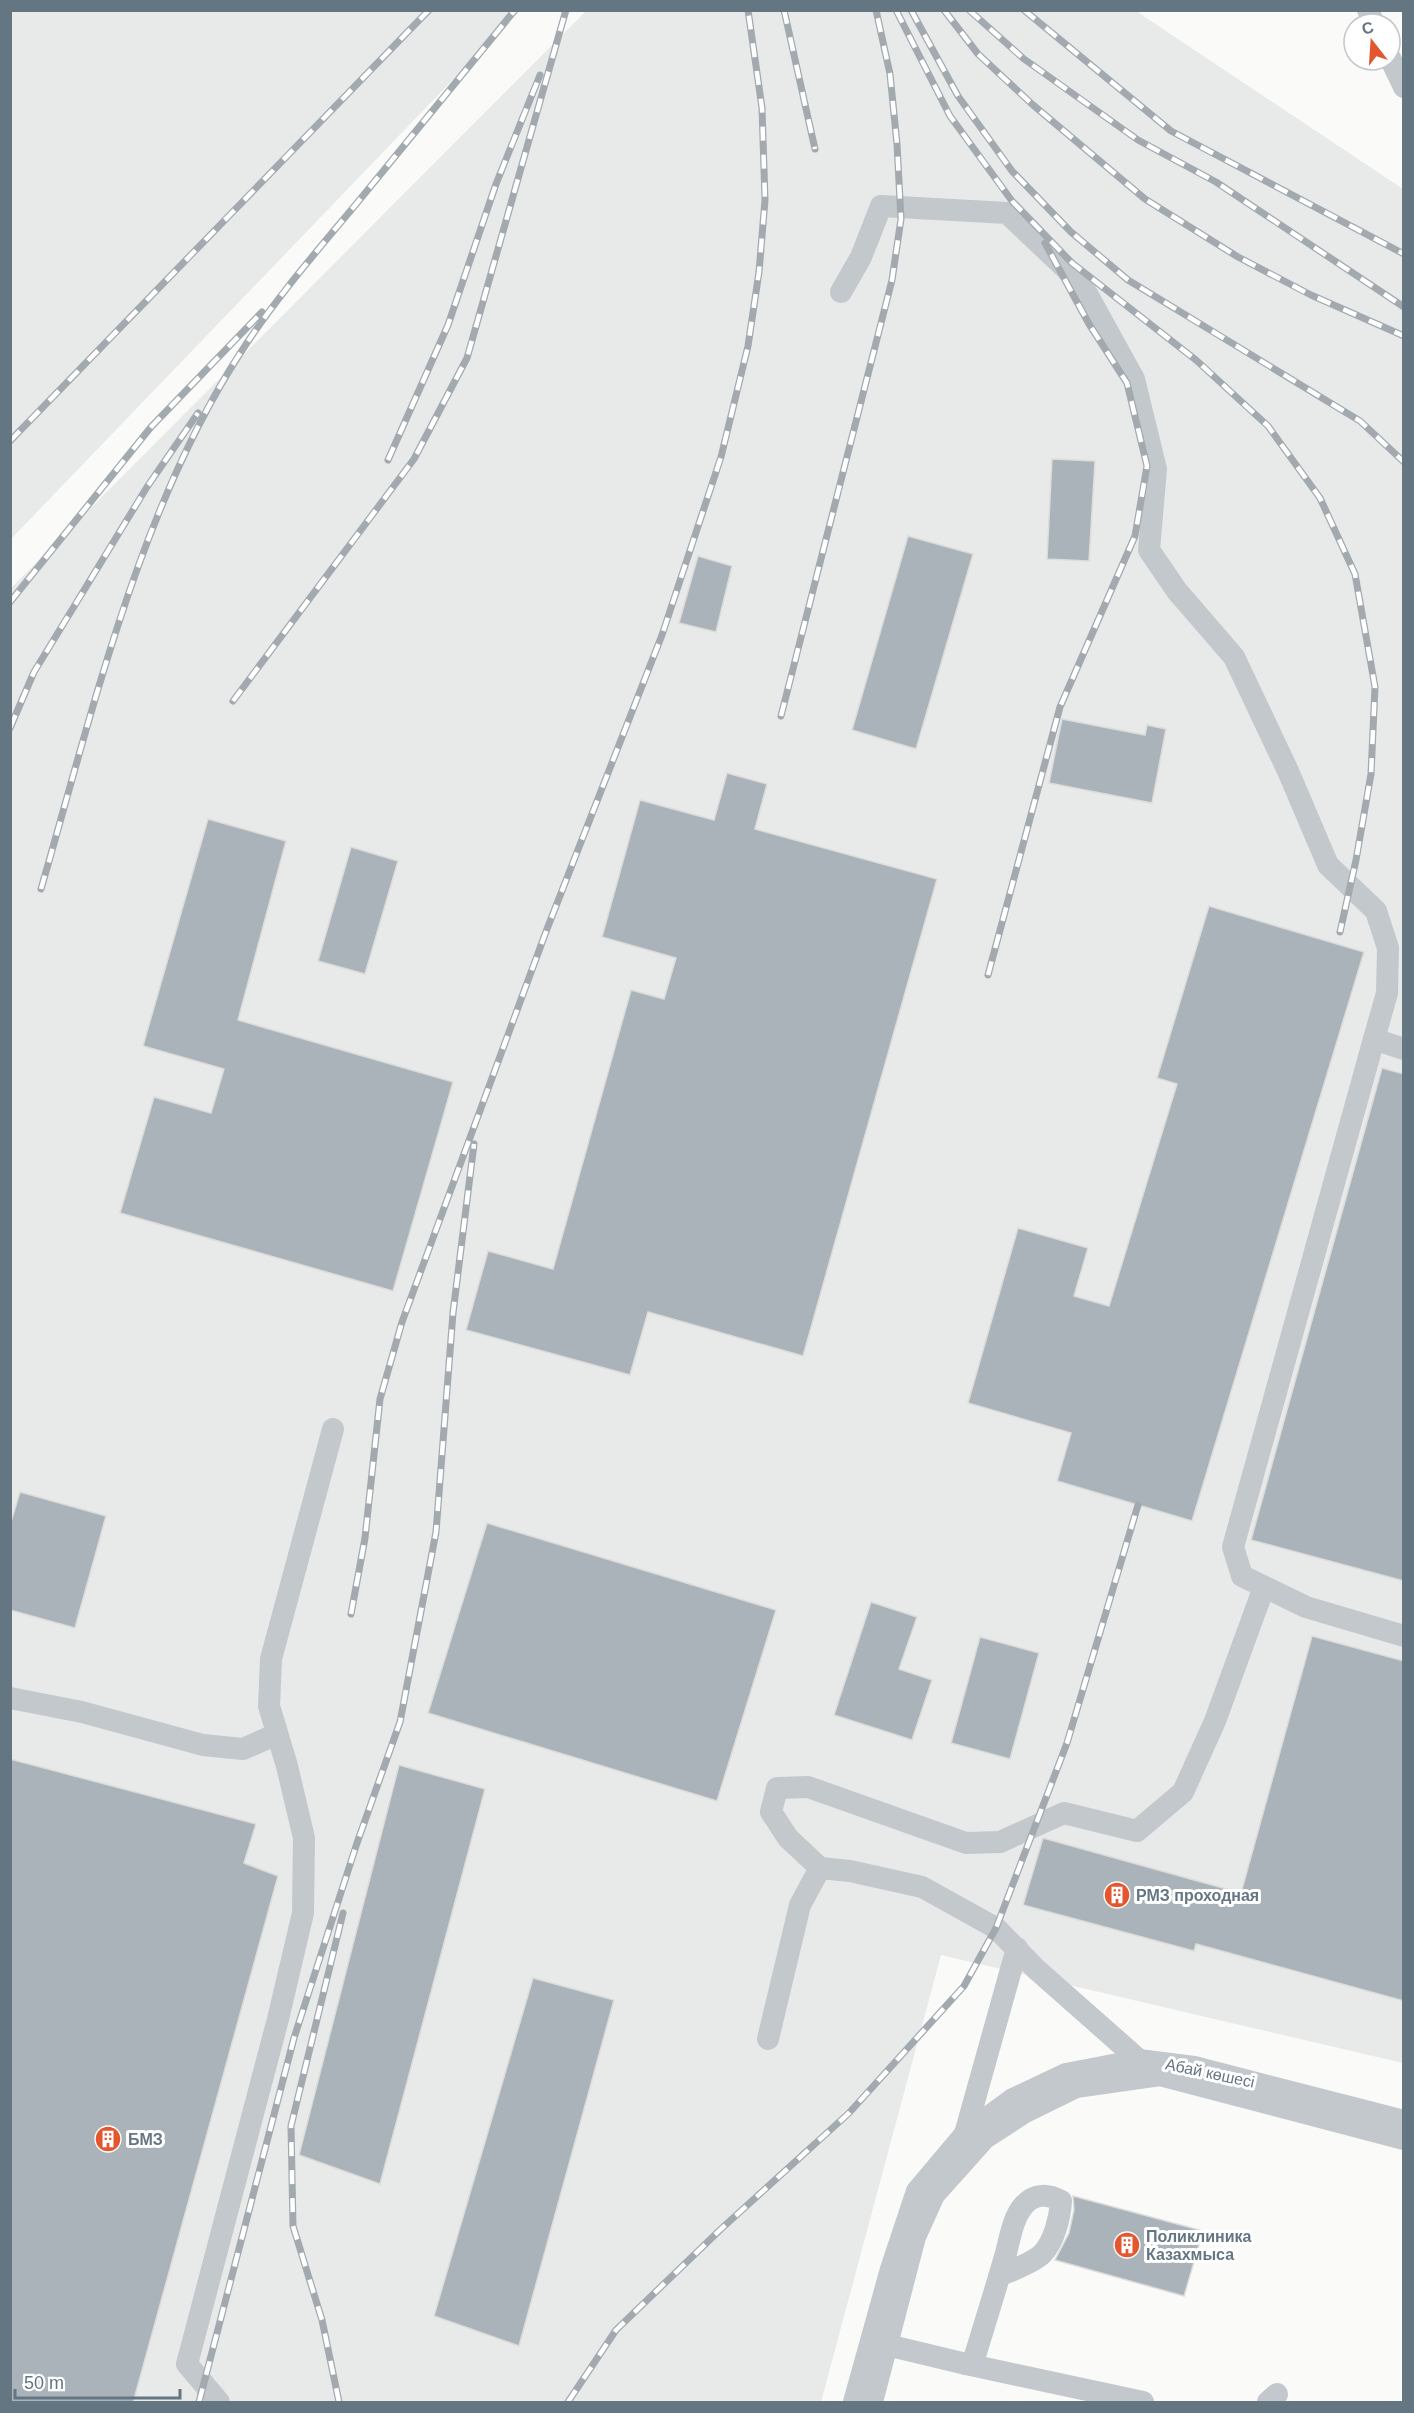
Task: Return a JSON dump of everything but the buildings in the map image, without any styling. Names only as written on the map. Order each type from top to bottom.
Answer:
[{"type":"street","points":[[1397,72],[1404,87]]},
{"type":"street","points":[[841,292],[861,257],[881,206],[1007,213],[1081,283],[1134,379],[1156,469],[1149,550],[1177,591],[1234,657],[1288,771],[1328,865],[1376,912],[1388,948],[1387,993],[1233,1547],[1242,1576],[1263,1587],[1306,1607],[1404,1635]]},
{"type":"street","points":[[1374,1039],[1404,1050]]},
{"type":"street","points":[[219,2403],[187,2364],[278,2019],[303,1913],[304,1838],[269,1706],[271,1659],[333,1429]]},
{"type":"street","points":[[1139,2060],[1036,1969],[996,1928],[922,1887],[850,1871],[820,1868],[788,1838],[771,1812],[777,1788],[808,1787],[966,1843],[1000,1842],[1064,1813],[1137,1831],[1183,1792],[1215,1721],[1263,1587]]},
{"type":"street","points":[[10,1698],[82,1712],[203,1745],[243,1749],[278,1734]]},
{"type":"street","points":[[768,2039],[800,1905],[820,1868]]},
{"type":"street","points":[[965,2134],[1017,1948]]},
{"type":"street","name":"Абай көшесі","points":[[854,2403],[891,2268],[917,2191],[965,2134],[1012,2099],[1066,2074],[1139,2060],[1194,2067],[1404,2121]]},
{"type":"street","name":"Абай көшесі","points":[[872,2403],[915,2237],[934,2195],[985,2138],[1025,2112],[1076,2086],[1160,2075],[1404,2139]]},
{"type":"street","points":[[966,2364],[974,2359],[999,2276]]},
{"type":"street","points":[[887,2345],[1143,2403]]},
{"type":"shaded area","points":[[10,11],[519,11],[11,539]]},
{"type":"shaded area","points":[[586,11],[1136,11],[1403,189],[1403,2063],[941,1955],[821,2402],[11,2402],[10,589]]},
{"type":"railway","points":[[10,441],[429,10]]},
{"type":"railway","points":[[41,889],[122,612],[174,477],[205,413],[241,352],[282,294],[515,10]]},
{"type":"railway","points":[[233,701],[414,459],[467,358],[566,10]]},
{"type":"railway","points":[[351,1614],[365,1538],[380,1399],[402,1322],[547,929],[662,635],[721,457],[748,346],[759,272],[765,200],[762,108],[748,10]]},
{"type":"railway","points":[[784,10],[815,149]]},
{"type":"railway","points":[[781,716],[892,280],[901,219],[890,74],[876,10]]},
{"type":"railway","points":[[896,10],[950,116],[1012,201],[1072,263],[1196,360],[1268,426],[1320,498],[1355,574],[1375,687],[1371,774],[1356,860],[1340,932]]},
{"type":"railway","points":[[911,10],[958,96],[1012,171],[1071,232],[1128,280],[1360,421],[1404,462]]},
{"type":"railway","points":[[944,10],[978,54],[1033,105],[1145,199],[1238,257],[1311,295],[1404,336]]},
{"type":"railway","points":[[969,10],[1024,59],[1138,140],[1216,182],[1404,307]]},
{"type":"railway","points":[[1024,10],[1171,131],[1404,254]]},
{"type":"railway","points":[[388,460],[448,325],[496,184],[540,75]]},
{"type":"railway","points":[[988,975],[1060,707],[1135,536],[1147,466],[1127,383],[1089,324],[1045,243]]},
{"type":"railway","points":[[10,602],[151,427],[262,312]]},
{"type":"railway","points":[[10,728],[34,672],[147,487],[198,413]]},
{"type":"railway","points":[[199,2402],[294,2038],[357,1843],[400,1722],[436,1532],[453,1313],[474,1144]]},
{"type":"railway","points":[[568,2402],[616,2330],[721,2229],[849,2113],[964,1986],[996,1928],[1067,1743],[1138,1505]]},
{"type":"railway","points":[[339,2402],[322,2320],[293,2226],[291,2126],[343,1913]]},
{"type":"place","name":"РМЗ проходная","points":[[1117,1895]]},
{"type":"place","name":"БМЗ","points":[[108,2139]]},
{"type":"place","name":"Поликлиника Казахмыса","points":[[1127,2245]]}]
